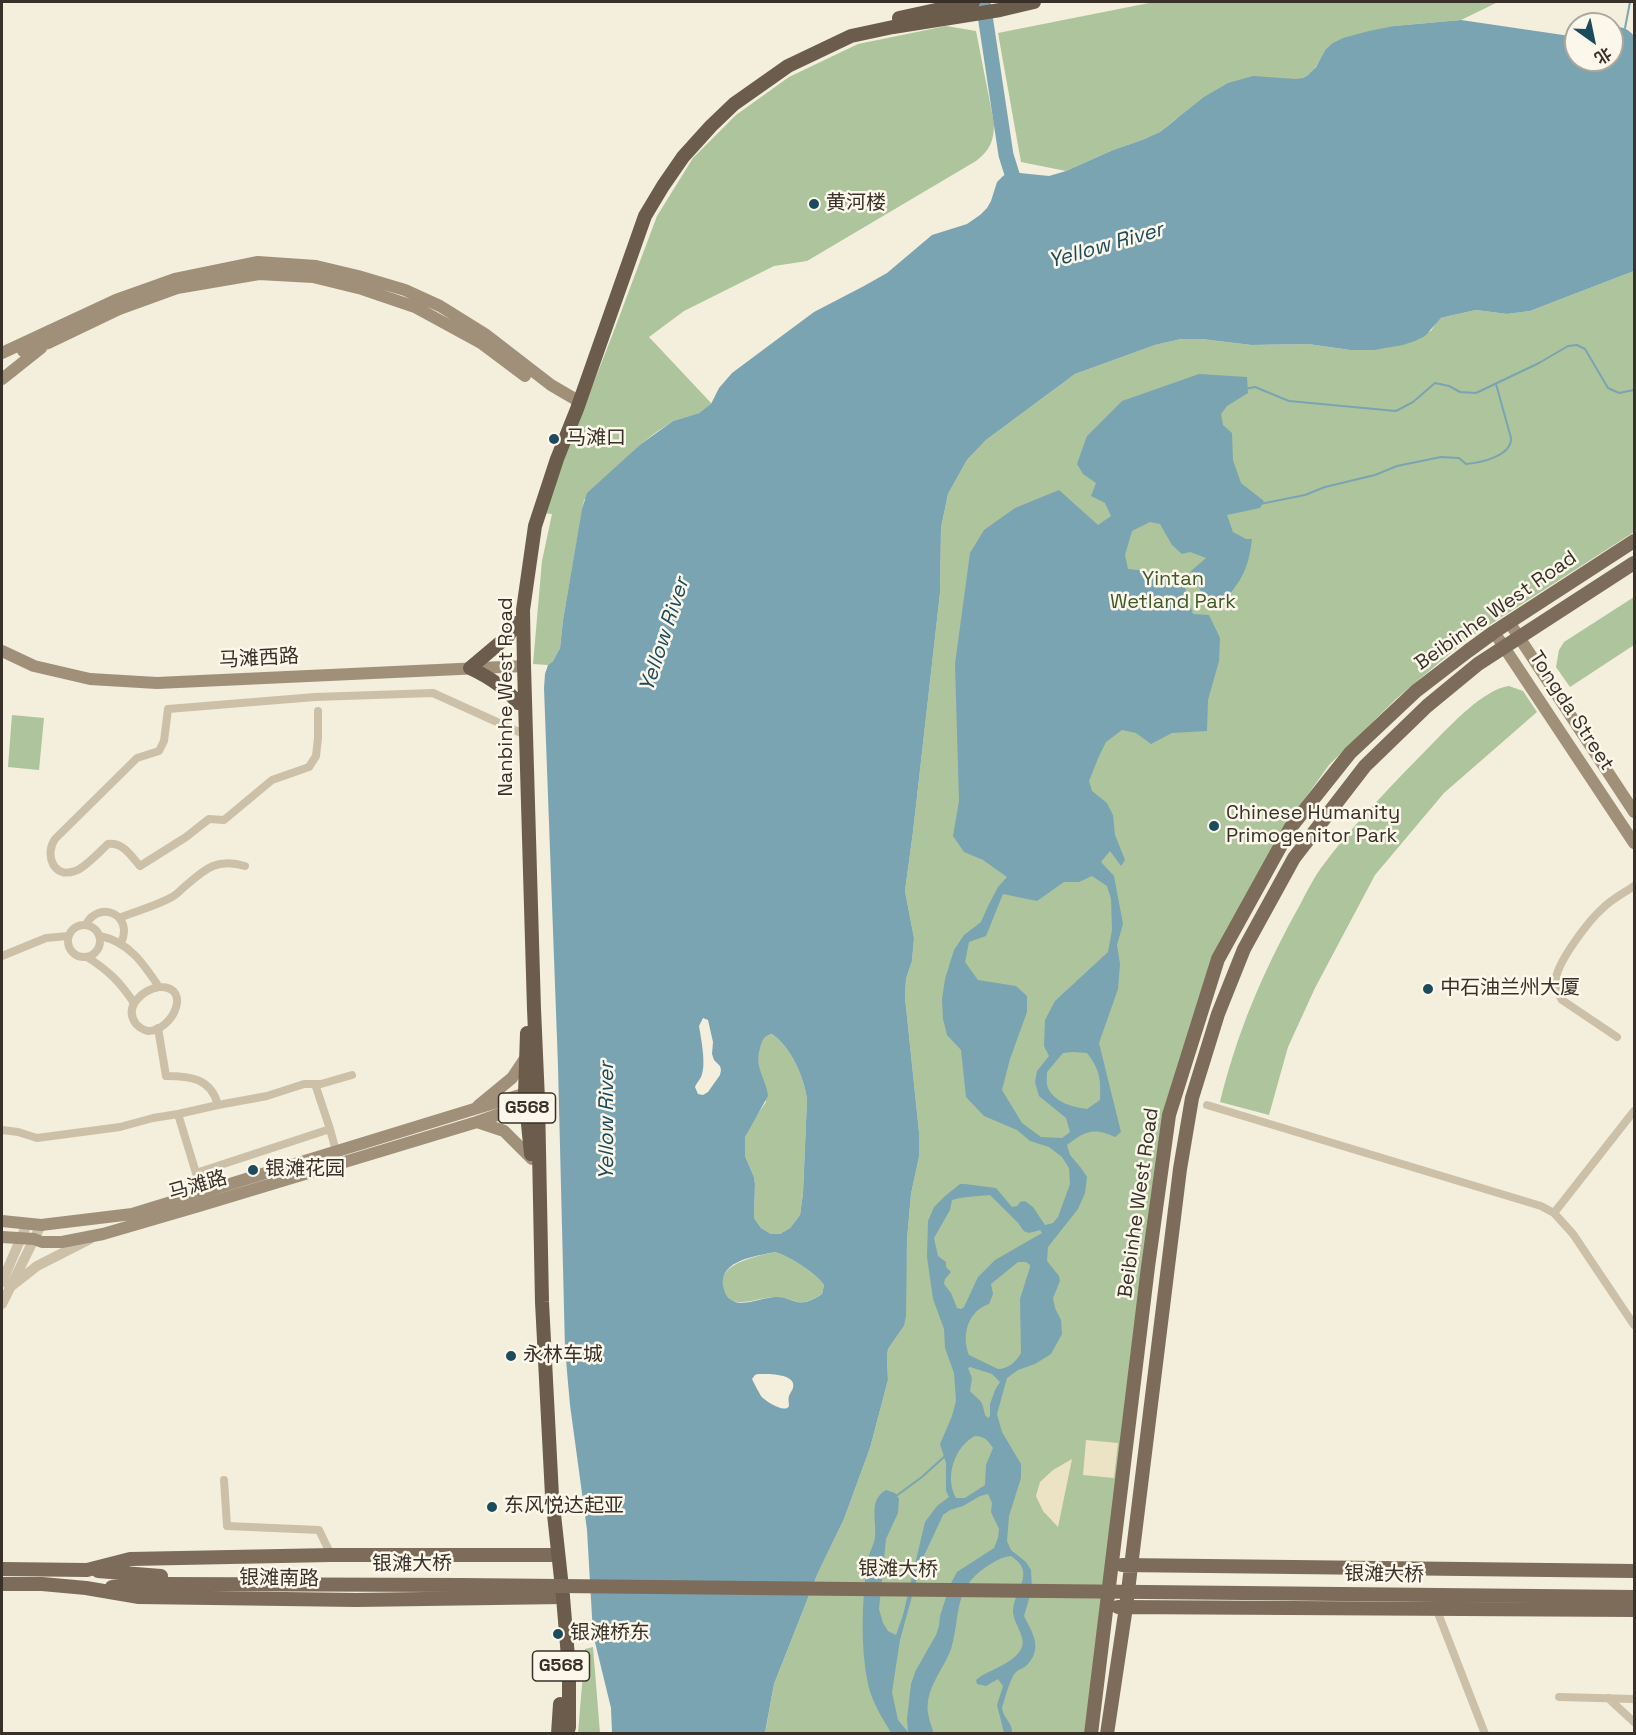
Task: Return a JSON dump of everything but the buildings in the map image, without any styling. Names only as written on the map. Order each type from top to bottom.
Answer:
[{"type":"highway","name":"Nanbinhe West Road","points":[[555,1555],[532,1097],[526,1056],[528,1009],[518,703],[523,609],[535,526],[576,404],[645,216],[683,157],[711,126],[735,104],[788,66],[851,36],[973,6],[1000,10],[1034,2]]},
{"type":"highway","name":"Nanbinhe West Road","points":[[555,1555],[545,1496],[536,1304],[532,1159],[534,1009],[516,609],[528,524],[550,456],[576,404]]},
{"type":"highway","points":[[516,623],[508,636],[470,669],[500,685],[518,703]]},
{"type":"highway","name":"G568","points":[[555,1555],[569,1669],[567,1734]]},
{"type":"highway","name":"G568","points":[[558,1734],[561,1669],[560,1597]]},
{"type":"main road","points":[[4,351],[116,300],[174,279],[258,262],[316,266],[405,290],[440,306],[485,334],[576,404]]},
{"type":"main road","points":[[2,379],[48,343],[119,309],[177,288],[259,274],[313,277],[362,289],[416,307],[481,343],[548,393],[576,404]]},
{"type":"main road","points":[[4,351],[48,343]]},
{"type":"main road","name":"Beibinhe West Road","points":[[1091,1734],[1169,1115],[1218,959],[1291,827],[1350,753],[1416,691],[1494,632],[1635,541]]},
{"type":"main road","name":"Beibinhe West Road","points":[[1107,1734],[1126,1607],[1180,1169],[1192,1098],[1218,1014],[1244,949],[1294,858],[1365,766],[1426,706],[1478,664],[1635,563]]},
{"type":"main road","name":"Tongda Street","points":[[1509,622],[1635,813]]},
{"type":"main road","name":"Tongda Street","points":[[1494,632],[1506,646],[1635,843]]},
{"type":"main road","name":"马滩西路","points":[[2,651],[34,666],[90,679],[157,683],[520,666]]},
{"type":"main road","points":[[526,1056],[512,1078],[475,1116],[504,1131],[532,1159]]},
{"type":"main road","name":"马滩路","points":[[2,1237],[62,1242],[103,1234],[210,1203],[532,1097]]},
{"type":"main road","name":"马滩路","points":[[2,1221],[41,1225],[132,1214],[336,1151],[475,1116]]},
{"type":"main road","name":"银滩南路","points":[[2,1569],[87,1570],[130,1559],[331,1555],[555,1555]]},
{"type":"main road","points":[[1111,1564],[1635,1571]]},
{"type":"main road","points":[[87,1570],[161,1580]]},
{"type":"main road","name":"银滩大桥","points":[[161,1580],[483,1577],[1635,1589]]},
{"type":"main road","points":[[86,1588],[161,1580]]},
{"type":"main road","name":"银滩大桥","points":[[161,1580],[1635,1597]]},
{"type":"main road","name":"银滩南路","points":[[2,1584],[42,1584],[86,1588],[139,1597],[356,1600],[560,1597]]},
{"type":"main road","points":[[1107,1607],[1635,1610]]},
{"type":"street","points":[[318,711],[316,756],[309,767],[272,780],[224,820],[209,819],[186,837],[140,866],[122,847],[113,844],[108,844],[77,871],[65,872],[51,862],[50,850],[55,839],[137,758],[159,751],[164,741],[168,709],[315,697],[433,693],[519,732]]},
{"type":"street","points":[[119,918],[173,897],[213,865],[224,862],[245,866]]},
{"type":"street","points":[[1617,1037],[1562,1000],[1557,991],[1555,979],[1559,968],[1585,927],[1605,906],[1635,886]]},
{"type":"street","points":[[86,924],[90,918],[101,912],[114,914],[119,918],[124,930],[121,943]]},
{"type":"street","points":[[87,957],[98,949],[101,940],[95,928],[86,924],[73,928],[68,936],[69,946],[78,956],[87,957],[108,970],[134,1003]]},
{"type":"street","points":[[2,956],[46,938],[68,936]]},
{"type":"street","points":[[100,936],[113,938],[134,954],[150,972],[159,987]]},
{"type":"street","points":[[159,987],[172,991],[177,1004],[173,1016],[163,1026],[150,1031],[138,1026],[132,1016],[134,1003],[144,992],[159,987]]},
{"type":"street","points":[[158,1028],[166,1076],[187,1076],[198,1080],[213,1092],[218,1105]]},
{"type":"street","points":[[2,1130],[37,1138],[120,1127],[153,1118],[267,1096],[304,1084],[321,1084],[352,1075]]},
{"type":"street","points":[[315,1084],[336,1151]]},
{"type":"street","points":[[1207,1105],[1541,1206],[1554,1213],[1573,1234],[1635,1325]]},
{"type":"street","points":[[1554,1213],[1635,1111]]},
{"type":"street","points":[[178,1114],[196,1173],[330,1129]]},
{"type":"street","points":[[2,1304],[5,1285],[20,1238],[27,1224]]},
{"type":"street","points":[[5,1285],[41,1225]]},
{"type":"street","points":[[5,1285],[68,1249],[103,1234]]},
{"type":"street","points":[[224,1480],[227,1526],[320,1530],[331,1555]]},
{"type":"street","points":[[1436,1608],[1485,1734]]},
{"type":"street","points":[[1559,1697],[1635,1699]]},
{"type":"street","points":[[1608,1698],[1635,1722]]},
{"type":"green space","points":[[1154,2],[1498,2],[1461,20],[1394,26],[1325,50],[1314,69],[1303,78],[1176,119],[1160,132],[1066,171],[1021,162],[998,33]]},
{"type":"green space","points":[[946,26],[976,31],[994,123],[992,140],[988,149],[976,161],[807,261],[774,266],[684,311],[649,337],[712,404],[699,413],[673,421],[655,433],[584,500],[560,648],[548,665],[533,664],[542,561],[552,514],[543,513],[657,216],[693,158],[736,115],[789,77],[858,44]]},
{"type":"green space","name":"Yintan Wetland Park","points":[[1634,271],[1634,532],[1466,640],[1396,699],[1329,765],[1278,836],[1218,959],[1169,1115],[1091,1733],[765,1734],[774,1684],[817,1575],[844,1519],[870,1448],[888,1380],[888,1349],[904,1326],[911,1194],[919,1157],[919,1132],[905,997],[914,938],[905,891],[940,593],[941,528],[948,494],[967,460],[986,440],[1075,374],[1155,345],[1181,339],[1202,339],[1251,345],[1308,344],[1350,350],[1431,331],[1441,318],[1476,310],[1507,314],[1530,311]]},
{"type":"green space","points":[[1634,597],[1634,645],[1570,687],[1556,667],[1559,650],[1564,642]]},
{"type":"green space","points":[[1509,686],[1523,691],[1537,712],[1444,793],[1375,875],[1315,988],[1288,1047],[1269,1115],[1220,1102],[1234,1052],[1261,981],[1321,868],[1375,804],[1449,727],[1489,694]]},
{"type":"green space","points":[[12,715],[44,718],[39,770],[8,767]]},
{"type":"green space","points":[[772,1034],[791,1054],[803,1081],[807,1099],[800,1215],[790,1228],[780,1234],[771,1234],[761,1228],[754,1218],[754,1177],[745,1156],[745,1137],[750,1125],[766,1102],[758,1054],[764,1038]]},
{"type":"green space","points":[[775,1252],[795,1261],[815,1275],[824,1285],[822,1294],[804,1302],[776,1297],[747,1302],[729,1300],[723,1288],[723,1279],[727,1271],[744,1260]]},
{"type":"green space","points":[[593,1647],[600,1733],[578,1733],[585,1649]]},
{"type":"shaded area","points":[[1086,1440],[1118,1443],[1114,1478],[1083,1475]]},
{"type":"shaded area","points":[[1072,1459],[1058,1527],[1043,1511],[1036,1496],[1040,1482],[1053,1470]]},
{"type":"water","name":"Yellow River","points":[[1461,20],[1564,35],[1564,72],[1624,72],[1624,28],[1631,33],[1634,36],[1634,271],[1530,311],[1507,314],[1476,310],[1441,318],[1425,336],[1415,341],[1374,350],[1350,350],[1308,344],[1251,345],[1202,339],[1181,339],[1155,345],[1075,374],[986,440],[967,460],[948,494],[941,528],[940,593],[905,891],[914,938],[905,997],[919,1132],[919,1157],[911,1194],[907,1240],[906,1316],[904,1326],[888,1349],[888,1380],[870,1448],[844,1519],[817,1575],[774,1684],[765,1733],[612,1733],[611,1708],[593,1634],[587,1530],[565,1349],[558,1066],[544,688],[548,665],[560,648],[582,509],[587,493],[641,444],[673,421],[699,413],[711,404],[719,388],[732,373],[814,312],[887,273],[932,235],[967,224],[980,215],[987,208],[997,182],[1003,176],[1010,172],[1049,176],[1142,140],[1160,132],[1204,97],[1228,83],[1253,76],[1303,78],[1316,67],[1325,50],[1333,43],[1369,31],[1394,26]],"holes":[[[703,1018],[708,1020],[713,1042],[712,1054],[721,1070],[708,1092],[703,1095],[698,1094],[695,1087],[704,1064],[699,1026]],[[772,1034],[791,1054],[800,1072],[807,1099],[800,1215],[790,1228],[780,1234],[771,1234],[761,1228],[754,1218],[754,1177],[745,1156],[745,1137],[768,1096],[758,1062],[761,1045],[765,1037]],[[775,1252],[809,1270],[824,1285],[822,1294],[802,1302],[778,1297],[738,1303],[729,1298],[723,1286],[723,1277],[727,1270],[741,1261]],[[758,1374],[774,1374],[790,1379],[793,1388],[787,1408],[779,1408],[763,1398],[752,1379]]]},
{"type":"water","points":[[1199,374],[1247,377],[1248,393],[1227,406],[1221,414],[1223,425],[1232,433],[1233,460],[1241,483],[1264,501],[1260,508],[1227,515],[1233,532],[1246,539],[1252,539],[1243,574],[1222,604],[1208,606],[1191,571],[1206,558],[1190,552],[1182,554],[1172,545],[1160,524],[1150,522],[1132,531],[1125,555],[1128,569],[1147,571],[1185,587],[1193,614],[1209,615],[1220,638],[1219,661],[1208,700],[1207,731],[1172,733],[1151,744],[1136,733],[1122,730],[1106,742],[1089,781],[1092,791],[1107,803],[1113,815],[1115,835],[1125,860],[1121,866],[1110,851],[1101,862],[1114,876],[1123,924],[1117,945],[1120,964],[1118,989],[1099,1043],[1121,1132],[1115,1137],[1101,1132],[1090,1132],[1079,1136],[1067,1145],[1070,1155],[1087,1177],[1085,1193],[1078,1209],[1048,1247],[1047,1261],[1059,1276],[1060,1281],[1053,1298],[1061,1320],[1062,1334],[1051,1354],[1007,1378],[997,1414],[1002,1432],[1021,1464],[1021,1478],[1009,1516],[1007,1541],[1011,1550],[1026,1562],[1031,1570],[1032,1589],[1024,1616],[1035,1640],[1035,1652],[1028,1664],[1016,1672],[1010,1684],[1002,1708],[1012,1733],[1004,1733],[997,1705],[1003,1686],[998,1679],[986,1686],[977,1684],[976,1680],[1014,1658],[1023,1643],[1013,1611],[1022,1582],[1022,1569],[1019,1562],[1011,1556],[1004,1557],[975,1576],[963,1595],[951,1649],[929,1696],[928,1713],[932,1733],[892,1734],[872,1697],[865,1669],[864,1593],[868,1560],[875,1537],[875,1505],[880,1494],[886,1490],[895,1493],[899,1499],[898,1513],[886,1539],[879,1609],[888,1631],[896,1635],[903,1615],[925,1522],[937,1506],[949,1497],[946,1491],[946,1463],[940,1444],[956,1401],[954,1373],[945,1348],[944,1329],[933,1299],[927,1257],[928,1221],[934,1207],[945,1196],[960,1184],[965,1184],[996,1188],[1012,1207],[1025,1201],[1033,1207],[1045,1225],[1053,1223],[1058,1217],[1070,1184],[1069,1168],[1062,1157],[1049,1147],[1030,1141],[1017,1130],[984,1116],[966,1097],[961,1050],[947,1035],[943,1019],[942,999],[945,979],[954,950],[964,935],[981,922],[998,887],[1007,877],[983,860],[964,852],[953,836],[959,801],[955,664],[970,553],[984,530],[1015,508],[1059,490],[1098,525],[1111,516],[1105,503],[1091,496],[1096,483],[1083,474],[1077,464],[1087,436],[1122,401]],"holes":[[[1092,876],[1107,886],[1111,899],[1112,930],[1108,952],[1055,1001],[1045,1020],[1044,1046],[1049,1056],[1037,1071],[1035,1082],[1039,1096],[1066,1118],[1070,1132],[1062,1138],[1041,1137],[1022,1123],[1002,1090],[1010,1059],[1027,1012],[1027,996],[1016,986],[978,980],[965,962],[969,942],[986,936],[1003,894],[1037,901],[1064,882],[1079,882]],[[1063,1053],[1087,1053],[1099,1075],[1100,1100],[1087,1109],[1060,1101],[1048,1088],[1047,1072]],[[990,1195],[1025,1231],[1031,1233],[1040,1230],[1042,1233],[995,1260],[978,1277],[961,1309],[957,1308],[951,1293],[944,1284],[951,1272],[946,1267],[946,1262],[938,1256],[934,1238],[950,1210],[952,1200]],[[1018,1262],[1026,1262],[1030,1265],[1020,1299],[1021,1353],[1017,1359],[1002,1369],[969,1355],[966,1340],[971,1318],[982,1307],[989,1304],[993,1294],[991,1284]],[[970,1367],[992,1374],[1000,1382],[990,1404],[988,1418],[982,1403],[970,1391],[972,1378],[968,1368]],[[975,1436],[986,1439],[993,1448],[986,1465],[985,1485],[965,1498],[956,1498],[951,1472],[962,1447]],[[988,1494],[992,1503],[991,1512],[999,1529],[998,1538],[994,1548],[957,1572],[950,1585],[936,1635],[916,1670],[911,1684],[907,1719],[908,1732],[898,1720],[892,1692],[900,1640],[922,1560],[943,1515]]]},
{"type":"waterway","points":[[983,2],[1006,155],[1017,190]]},
{"type":"waterway","points":[[1625,28],[1630,2]]},
{"type":"waterway","points":[[1245,389],[1255,387],[1289,401],[1396,411],[1413,402],[1435,383],[1449,386],[1460,392],[1476,393],[1539,363],[1568,346],[1577,345],[1585,349],[1608,388],[1619,393],[1634,390]]},
{"type":"waterway","points":[[1260,504],[1305,495],[1325,487],[1375,475],[1397,466],[1441,457],[1459,458],[1466,464],[1501,454],[1510,444],[1511,438],[1496,384]]},
{"type":"waterway","points":[[896,1496],[945,1456]]},
{"type":"place","name":"黄河楼","points":[[814,204]]},
{"type":"place","name":"马滩口","points":[[554,439]]},
{"type":"place","name":"Chinese Humanity Primogenitor Park","points":[[1214,826]]},
{"type":"place","name":"中石油兰州大厦","points":[[1428,989]]},
{"type":"place","name":"银滩花园","points":[[253,1170]]},
{"type":"place","name":"永林车城","points":[[511,1356]]},
{"type":"place","name":"东风悦达起亚","points":[[492,1507]]},
{"type":"place","name":"银滩桥东","points":[[558,1634]]}]
